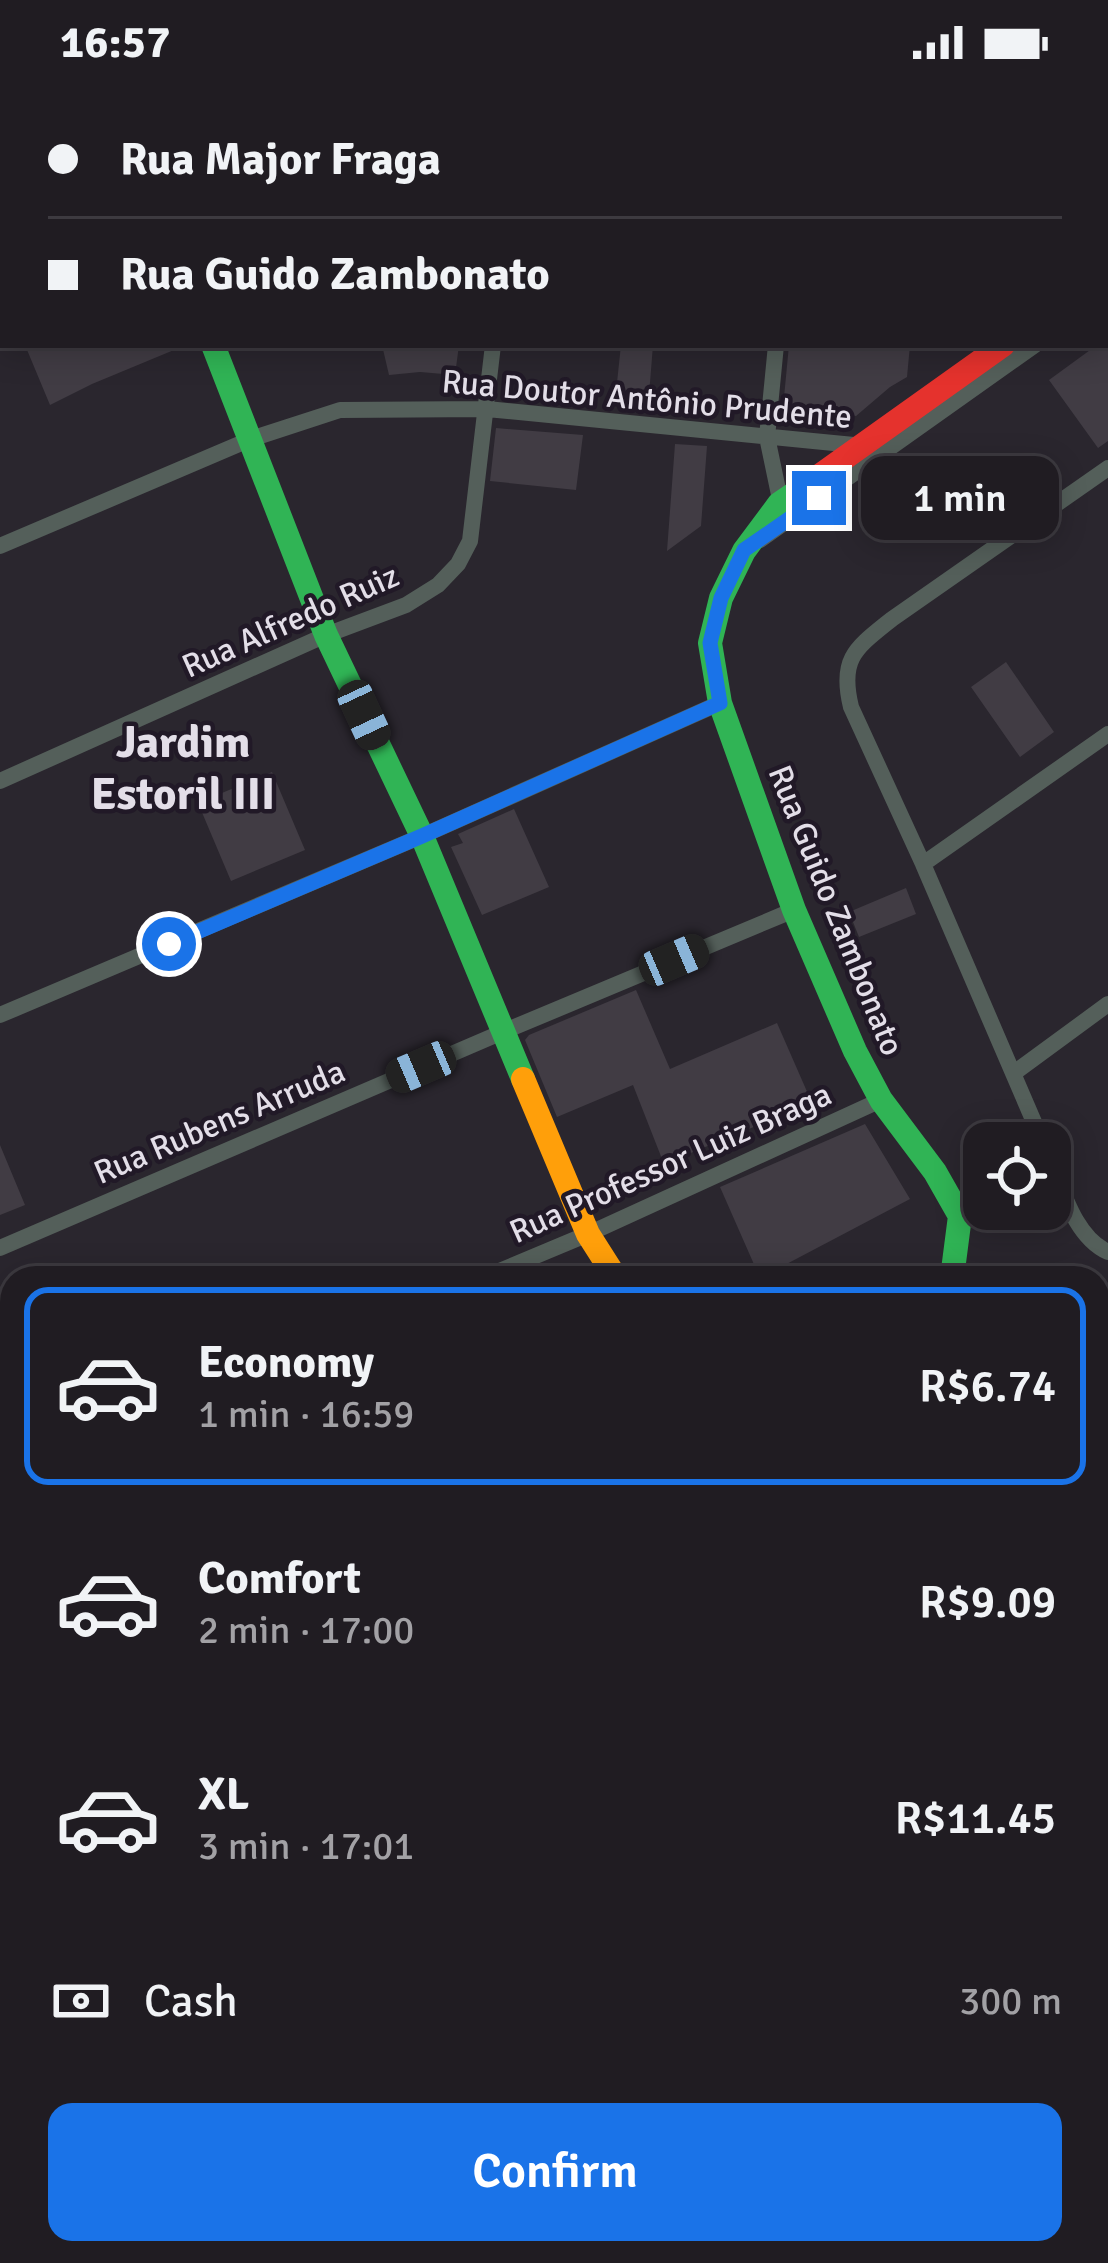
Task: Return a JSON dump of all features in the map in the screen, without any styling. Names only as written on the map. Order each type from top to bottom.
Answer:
[{"type":"street","points":[[214,348],[326,635],[422,836],[588,1234],[608,1266]]},
{"type":"street","name":"Rua Alfredo Ruiz","points":[[0,781],[326,635],[406,605],[439,585],[470,541],[493,348]]},
{"type":"street","points":[[776,348],[767,436],[783,512]]},
{"type":"street","name":"Rua Guido Zambonato","points":[[953,1266],[959,1216],[935,1172],[881,1100],[855,1051],[794,910],[720,703],[710,643],[721,598],[744,550],[783,512],[943,398],[1000,348]]},
{"type":"street","name":"Rua Guido Zambonato","points":[[943,398],[1030,348]]},
{"type":"street","name":"Rua Doutor Antônio Prudente","points":[[0,546],[251,439],[340,410],[487,409],[873,449]]},
{"type":"street","points":[[1034,1122],[851,707],[845,681],[849,661],[859,646],[892,619],[1108,468]]},
{"type":"street","points":[[0,1015],[720,703]]},
{"type":"street","points":[[923,864],[1108,734]]},
{"type":"street","name":"Rua Rubens Arruda","points":[[0,1248],[794,910]]},
{"type":"street","points":[[1013,1073],[1108,1004]]},
{"type":"street","name":"Rua Professor Luiz Braga","points":[[512,1266],[881,1100]]},
{"type":"street","points":[[1071,1209],[1086,1235],[1108,1252]]},
{"type":"building","points":[[26,348],[179,348],[92,384],[50,405]]},
{"type":"building","points":[[383,348],[459,348],[455,375],[389,375]]},
{"type":"building","points":[[621,348],[653,348],[649,395],[616,392]]},
{"type":"building","points":[[789,348],[910,348],[907,377],[856,416],[783,408]]},
{"type":"building","points":[[1093,348],[1108,348],[1108,441],[1098,448],[1049,380]]},
{"type":"building","points":[[496,428],[583,435],[576,490],[490,481]]},
{"type":"building","points":[[675,444],[707,446],[701,526],[667,551]]},
{"type":"building","points":[[1006,662],[1054,732],[1020,757],[971,687]]},
{"type":"building","points":[[272,772],[305,850],[231,881],[198,803]]},
{"type":"building","points":[[514,809],[549,887],[482,915],[451,847],[463,843],[458,834]]},
{"type":"building","points":[[906,888],[916,914],[859,937],[849,912]]},
{"type":"building","points":[[636,990],[670,1069],[777,1023],[812,1103],[664,1164],[633,1085],[557,1117],[525,1040]]},
{"type":"building","points":[[865,1124],[910,1199],[783,1266],[755,1266],[720,1187]]},
{"type":"building","points":[[0,1145],[25,1205],[0,1215]]},
{"type":"traffic: fast","points":[[214,348],[326,635],[422,836],[523,1079]]},
{"type":"traffic: fast","points":[[801,489],[779,504],[744,551],[721,598],[710,643],[720,703],[794,910],[855,1051],[881,1100],[935,1172],[960,1216],[954,1266]]},
{"type":"traffic: slow","points":[[523,1079],[588,1234],[608,1266]]},
{"type":"traffic: jam","points":[[801,489],[999,348]]},
{"type":"district","name":"Jardim Estoril III","points":[[183,767]]},
{"type":"route","points":[[169,944],[720,703],[710,643],[721,598],[744,550],[819,498]]}]
